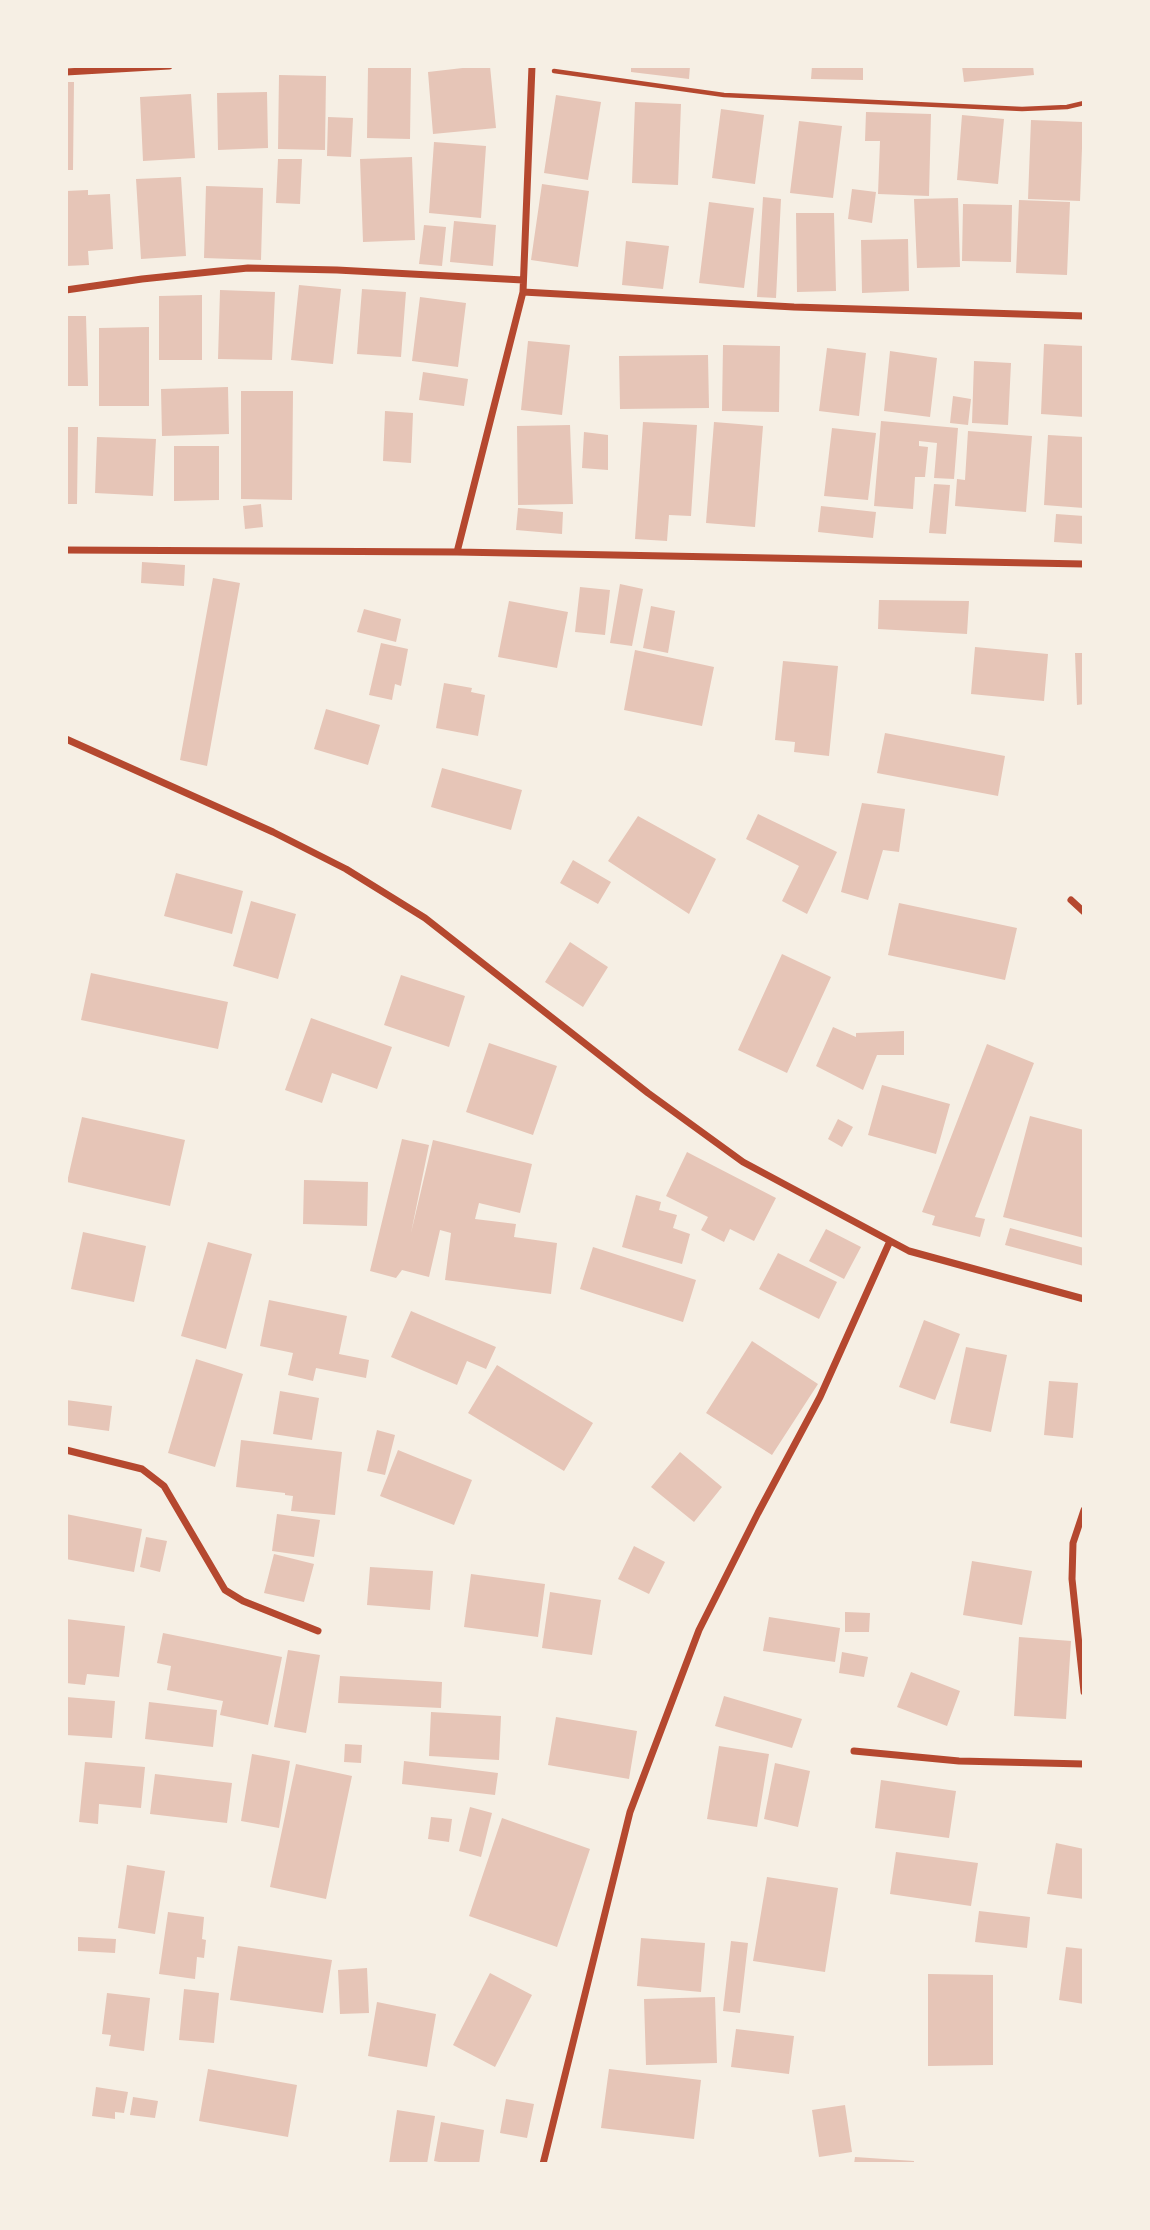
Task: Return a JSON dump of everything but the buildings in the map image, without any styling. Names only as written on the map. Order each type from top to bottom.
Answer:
[{"type":"street","points":[[66,72],[169,66]]},
{"type":"street","points":[[457,552],[523,292],[532,67]]},
{"type":"street","points":[[66,290],[248,268],[523,280]]},
{"type":"street","points":[[523,292],[794,307],[1083,316]]},
{"type":"street","points":[[66,550],[457,552],[1083,564]]},
{"type":"street","points":[[66,739],[273,832],[346,869],[425,918],[648,1093],[743,1162],[909,1251],[1083,1299]]},
{"type":"street","points":[[1072,900],[1083,912]]},
{"type":"street","points":[[543,2164],[630,1812],[699,1630],[820,1396],[890,1241]]},
{"type":"street","points":[[66,1450],[142,1469],[163,1486],[225,1590],[243,1601],[318,1631]]},
{"type":"street","points":[[1083,1510],[1073,1543],[1072,1579],[1083,1692]]},
{"type":"street","points":[[854,1751],[959,1760],[1083,1764]]},
{"type":"path","points":[[532,67],[724,95],[1022,109],[1067,107],[1083,103]]}]
